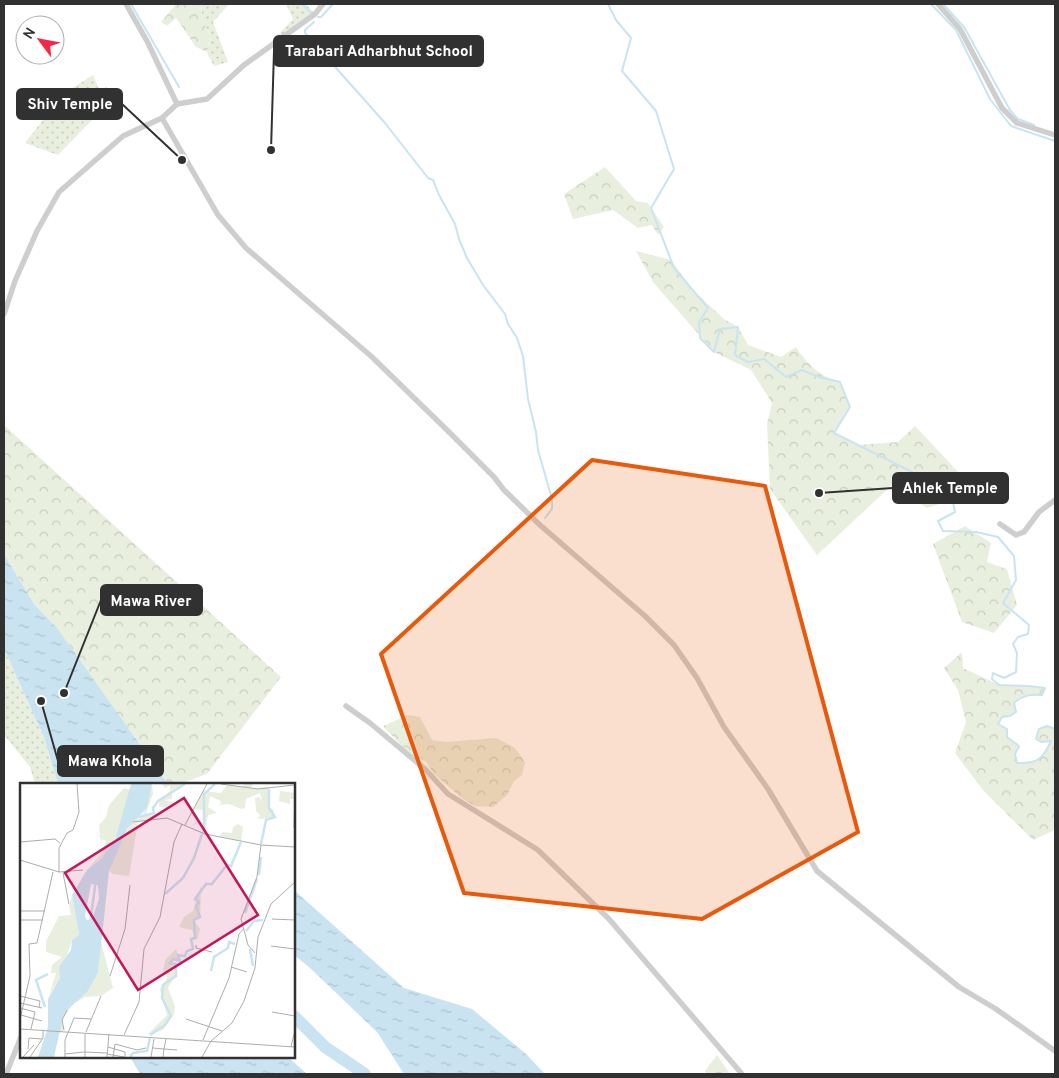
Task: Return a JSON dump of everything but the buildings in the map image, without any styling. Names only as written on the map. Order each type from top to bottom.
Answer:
[{"type":"street","points":[[126,4],[148,43],[177,104]]},
{"type":"street","points":[[4,314],[15,281],[37,230],[58,192],[123,136],[162,118],[177,104],[207,99],[244,65],[315,14],[323,4]]},
{"type":"street","points":[[938,4],[960,29],[1002,108],[1018,123],[1055,135]]},
{"type":"street","points":[[162,118],[218,215],[246,248],[372,357],[540,525],[645,616],[674,645],[697,678],[724,727],[768,789],[817,871],[959,987],[996,1009],[1055,1051]]},
{"type":"street","points":[[1000,524],[1016,536],[1024,532],[1039,512],[1055,500]]},
{"type":"street","points":[[346,706],[370,723],[425,769],[448,794],[538,850],[609,919],[742,1074]]},
{"type":"street","points":[[6,1074],[20,1039]]},
{"type":"highlighted area","points":[[592,460],[765,486],[858,832],[702,919],[464,893],[381,654]]},
{"type":"green space","points":[[176,4],[201,4],[202,19],[211,37],[207,52],[196,47],[176,18],[167,26],[161,22]]},
{"type":"green space","points":[[201,4],[229,4],[213,22],[228,62],[214,66],[207,53],[211,37],[202,19]]},
{"type":"green space","points":[[286,4],[306,4],[315,14],[263,51],[293,19]]},
{"type":"green space","points":[[93,75],[99,89],[107,87],[108,107],[96,116],[58,155],[25,143],[50,111],[71,89]]},
{"type":"green space","points":[[605,167],[636,201],[648,203],[664,227],[658,235],[652,225],[638,228],[613,210],[573,219],[564,194]]},
{"type":"green space","points":[[636,251],[671,260],[693,290],[724,319],[738,327],[748,345],[781,357],[796,347],[815,369],[827,377],[840,382],[850,407],[834,434],[858,445],[898,442],[915,426],[977,492],[927,508],[891,486],[817,555],[770,489],[767,424],[772,403],[751,370],[714,352],[653,282]]},
{"type":"green space","points":[[4,425],[281,677],[207,774],[182,783],[167,783],[58,629],[34,604],[4,554]]},
{"type":"green space","points":[[965,526],[991,543],[987,562],[1007,569],[1017,605],[994,633],[962,622],[933,544]]},
{"type":"green space","points":[[4,649],[44,737],[58,783],[35,783],[30,767],[4,735]]},
{"type":"green space","points":[[962,652],[963,668],[999,685],[1045,688],[1042,695],[1027,696],[1017,700],[1014,703],[1016,712],[1010,716],[1002,717],[999,724],[1007,729],[1007,737],[1019,746],[1015,754],[1017,763],[1030,763],[1042,756],[1051,742],[1041,742],[1036,739],[1039,729],[1047,726],[1055,729],[1055,830],[1033,840],[982,789],[955,753],[966,722],[958,690],[944,668]]},
{"type":"green space","points":[[408,715],[420,717],[432,740],[446,742],[496,738],[515,748],[525,762],[522,775],[514,781],[507,795],[493,807],[475,806],[463,799],[434,774],[426,762],[420,758],[413,758],[383,726]]},
{"type":"green space","points":[[717,1055],[730,1074],[705,1074],[705,1071]]},
{"type":"water","points":[[4,554],[34,604],[58,629],[167,783],[58,783],[44,737],[4,649]]},
{"type":"water","points":[[295,891],[404,988],[472,1009],[525,1053],[545,1074],[404,1074],[377,1032],[295,956]]},
{"type":"water","points":[[131,1058],[289,1058],[307,1074],[140,1074]]},
{"type":"waterway","points":[[131,4],[179,87]]},
{"type":"waterway","points":[[302,4],[311,13]]},
{"type":"waterway","points":[[318,17],[321,17],[333,4]]},
{"type":"waterway","points":[[608,4],[616,20],[631,38],[622,71],[656,111],[674,169],[651,208],[674,268],[708,308],[699,322],[700,338],[714,352],[720,329],[738,327],[735,355],[748,362],[764,359],[786,377],[802,370],[819,377],[840,382],[850,407],[834,433],[922,477],[934,497],[953,502],[955,512],[938,521],[943,531],[976,532],[998,537],[1014,556],[1016,580],[1003,603],[1029,625],[1028,634],[1018,637],[1013,644],[1017,653],[1016,672],[1004,678],[993,673],[992,679],[999,685],[1045,688],[1042,695],[1027,696],[1017,700],[1014,703],[1016,712],[1010,716],[1002,717],[998,724],[1007,729],[1007,737],[1019,746],[1015,754],[1017,763],[1030,763],[1042,756],[1051,741],[1041,742],[1036,739],[1039,729],[1047,726],[1055,729]]},
{"type":"waterway","points":[[931,4],[956,30],[990,99],[1011,126],[1055,141]]},
{"type":"waterway","points":[[943,4],[964,27],[1010,110],[1018,119],[1034,125]]},
{"type":"waterway","points":[[314,22],[305,30],[305,33],[385,123],[428,178],[433,180],[455,224],[467,258],[483,285],[505,314],[508,324],[517,338],[523,356],[528,399],[536,432],[538,450],[552,499],[552,509],[545,518]]},
{"type":"waterway","points":[[295,1017],[325,1047],[365,1074]]},
{"type":"place","name":"Tarabari Adharbhut School","points":[[271,150]]},
{"type":"place","name":"Shiv Temple","points":[[182,160]]},
{"type":"place","name":"Ahlek Temple","points":[[819,493]]},
{"type":"place","name":"Mawa River","points":[[64,693]]},
{"type":"place","name":"Mawa Khola","points":[[41,701]]}]
